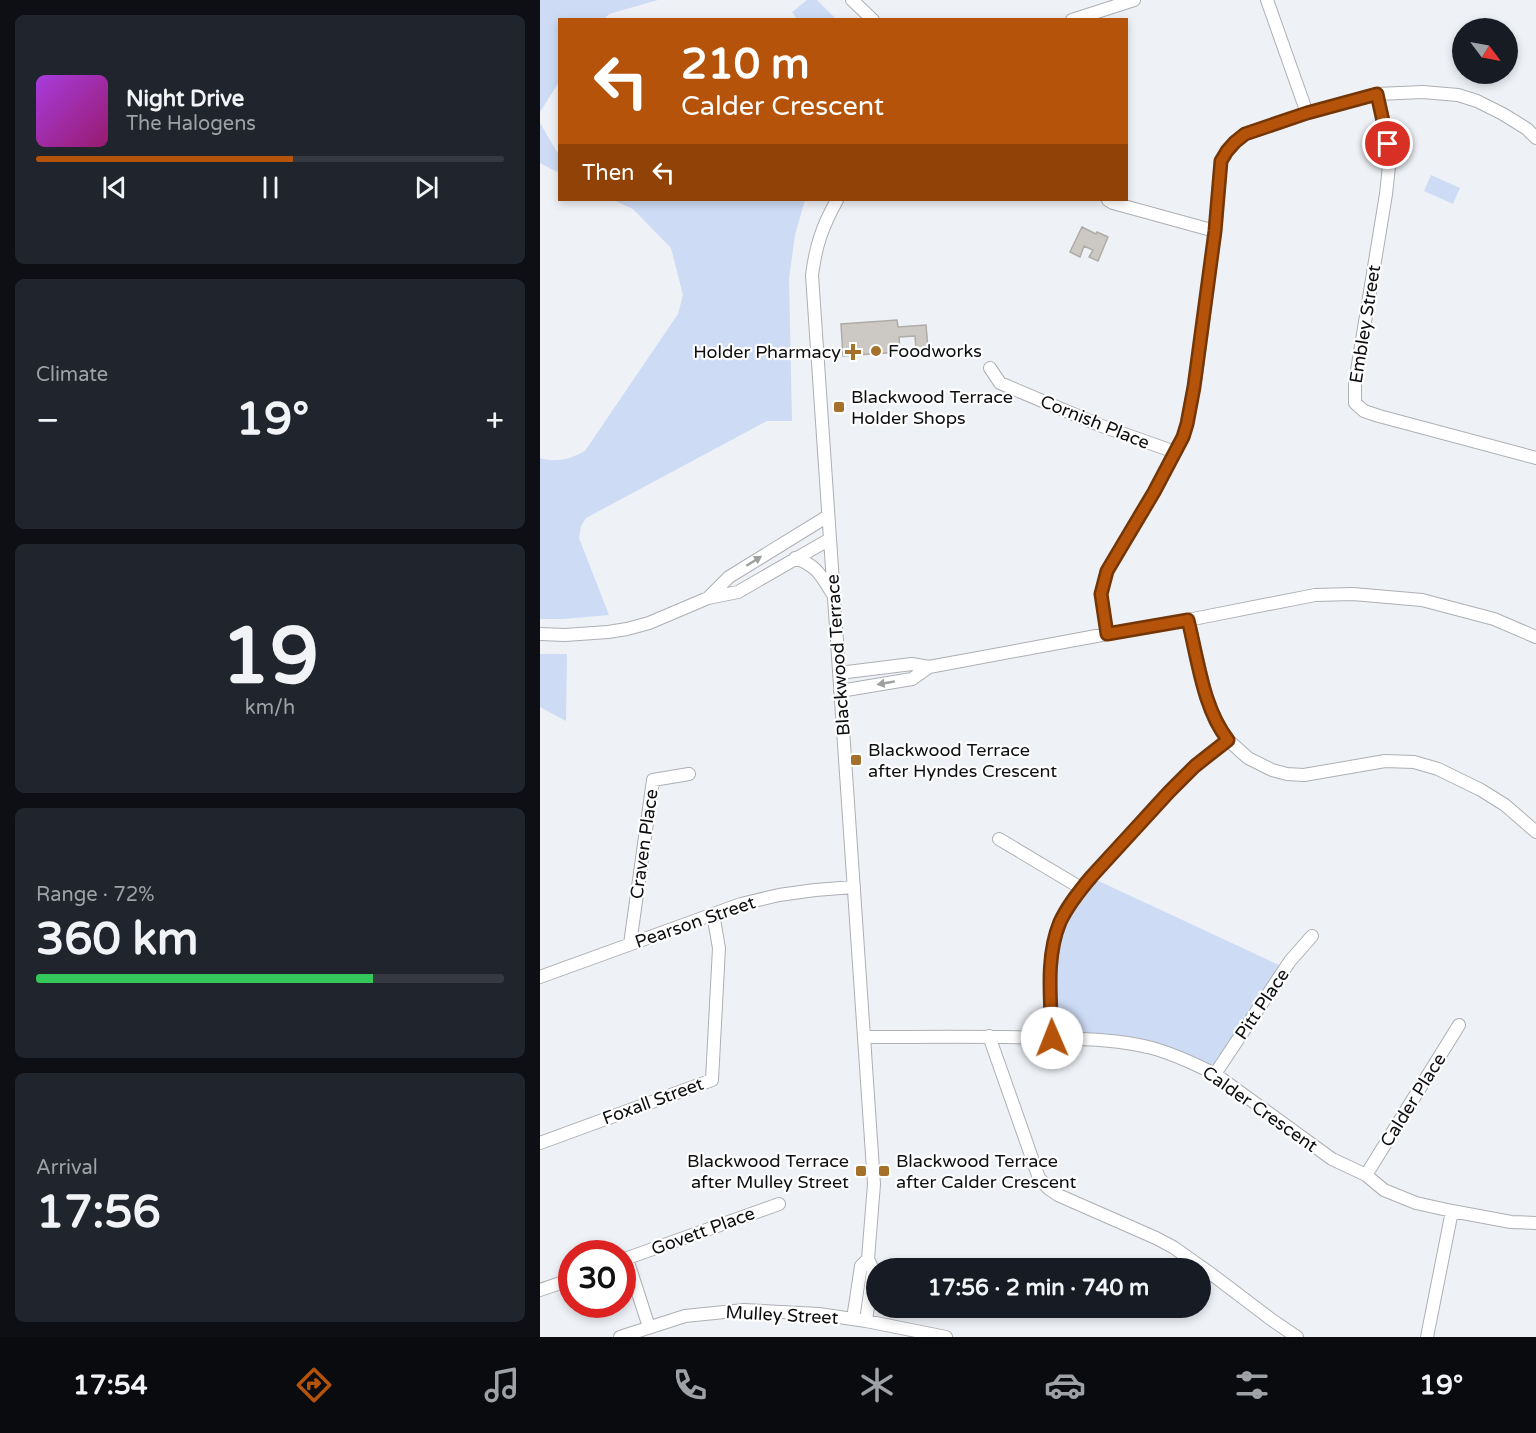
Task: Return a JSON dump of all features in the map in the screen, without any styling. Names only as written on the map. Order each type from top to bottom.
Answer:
[{"type":"street","points":[[852,0],[871,18]]},
{"type":"street","points":[[1078,18],[1134,0]]},
{"type":"street","points":[[1267,0],[1307,113]]},
{"type":"street","points":[[1107,634],[1101,594],[1107,571],[1183,437],[1192,399],[1215,231],[1221,161],[1227,151],[1245,134],[1307,113],[1377,94],[1423,92],[1458,95],[1477,101],[1527,129],[1536,138]]},
{"type":"street","name":"Embley Street","points":[[1377,94],[1390,157],[1355,383],[1355,403],[1364,411],[1379,416],[1536,458]]},
{"type":"street","name":"Blackwood Terrace","points":[[836,201],[819,237],[812,275],[874,1184],[868,1258]]},
{"type":"street","points":[[1109,201],[1215,231]]},
{"type":"street","name":"Cornish Place","points":[[990,368],[1000,383],[1099,425],[1175,452]]},
{"type":"street","points":[[708,598],[729,577],[828,516]]},
{"type":"street","points":[[540,634],[575,634],[627,629],[649,623],[708,598],[738,592],[830,539]]},
{"type":"street","points":[[795,558],[812,566],[822,576],[834,597]]},
{"type":"street","points":[[839,673],[912,664],[928,667],[1316,595],[1353,594],[1422,600],[1494,619],[1536,637]]},
{"type":"street","points":[[1188,620],[1211,711],[1228,740],[1248,758],[1272,770],[1304,775],[1385,761],[1414,762],[1438,769],[1481,790],[1505,805],[1536,832]]},
{"type":"street","points":[[840,691],[912,679],[928,667]]},
{"type":"street","points":[[1052,1038],[1050,968],[1060,923],[1072,900],[1169,792],[1195,766],[1228,740]]},
{"type":"street","name":"Craven Place","points":[[630,944],[653,780],[689,774]]},
{"type":"street","points":[[999,839],[1081,888]]},
{"type":"street","name":"Pearson Street","points":[[540,977],[741,904],[779,895],[854,887]]},
{"type":"street","name":"Foxall Street","points":[[540,1143],[712,1080],[719,948],[713,914]]},
{"type":"street","name":"Pitt Place","points":[[1215,1074],[1290,961],[1312,936]]},
{"type":"street","name":"Calder Place","points":[[1366,1175],[1459,1025]]},
{"type":"street","points":[[989,1036],[1039,1178],[1048,1188],[1067,1200],[1173,1247],[1297,1337]]},
{"type":"street","name":"Calder Crescent","points":[[865,1037],[1052,1038],[1107,1041],[1152,1048],[1215,1074],[1332,1159],[1366,1175],[1384,1190],[1399,1197],[1452,1211],[1511,1222],[1536,1223]]},
{"type":"street","name":"Govett Place","points":[[636,1256],[779,1204]]},
{"type":"street","points":[[1427,1337],[1452,1211]]},
{"type":"street","name":"Blackwood Terrace","points":[[853,1319],[861,1266],[866,1260]]},
{"type":"street","points":[[540,1290],[558,1284]]},
{"type":"street","name":"Govett Place","points":[[636,1291],[649,1327]]},
{"type":"street","name":"Mulley Street","points":[[620,1337],[685,1316],[744,1310],[819,1314],[946,1337]]},
{"type":"shaded area","points":[[540,0],[658,0],[609,14],[605,18],[558,18],[558,84],[540,112]]},
{"type":"shaded area","points":[[807,0],[817,0],[835,18],[796,18],[792,12]]},
{"type":"shaded area","points":[[540,123],[558,152],[558,172],[540,163]]},
{"type":"shaded area","points":[[1431,175],[1460,188],[1453,204],[1424,191]]},
{"type":"shaded area","points":[[615,201],[805,201],[795,235],[789,279],[792,421],[767,421],[586,518],[581,526],[579,538],[609,615],[540,619],[540,458],[563,459],[585,451],[678,314],[683,295],[671,248],[633,209]]},
{"type":"shaded area","points":[[540,654],[567,654],[566,721],[540,707]]},
{"type":"shaded area","points":[[1090,877],[1283,967],[1214,1070],[1141,1045],[1052,1035],[1051,936]]},
{"type":"building","points":[[1082,227],[1108,237],[1098,261],[1089,257],[1093,250],[1084,246],[1080,257],[1070,252]]},
{"type":"building","points":[[897,320],[898,327],[926,325],[928,349],[916,350],[915,336],[899,337],[900,352],[843,356],[841,324]]},
{"type":"place","name":"Foodworks","points":[[876,351]]},
{"type":"place","name":"Holder Pharmacy","points":[[853,352]]},
{"type":"place","name":"Blackwood Terrace Holder Shops","points":[[839,407]]},
{"type":"place","name":"Blackwood Terrace after Hyndes Crescent","points":[[856,760]]},
{"type":"place","name":"Blackwood Terrace after Mulley Street","points":[[861,1171]]},
{"type":"place","name":"Blackwood Terrace after Calder Crescent","points":[[884,1171]]},
{"type":"route","points":[[1052,1038],[1050,968],[1060,923],[1072,900],[1169,792],[1195,766],[1228,740],[1218,726],[1207,700],[1188,620],[1107,634],[1101,594],[1107,571],[1154,492],[1183,437],[1187,424],[1215,231],[1221,161],[1227,151],[1245,134],[1307,113],[1377,94],[1388,144]]}]
